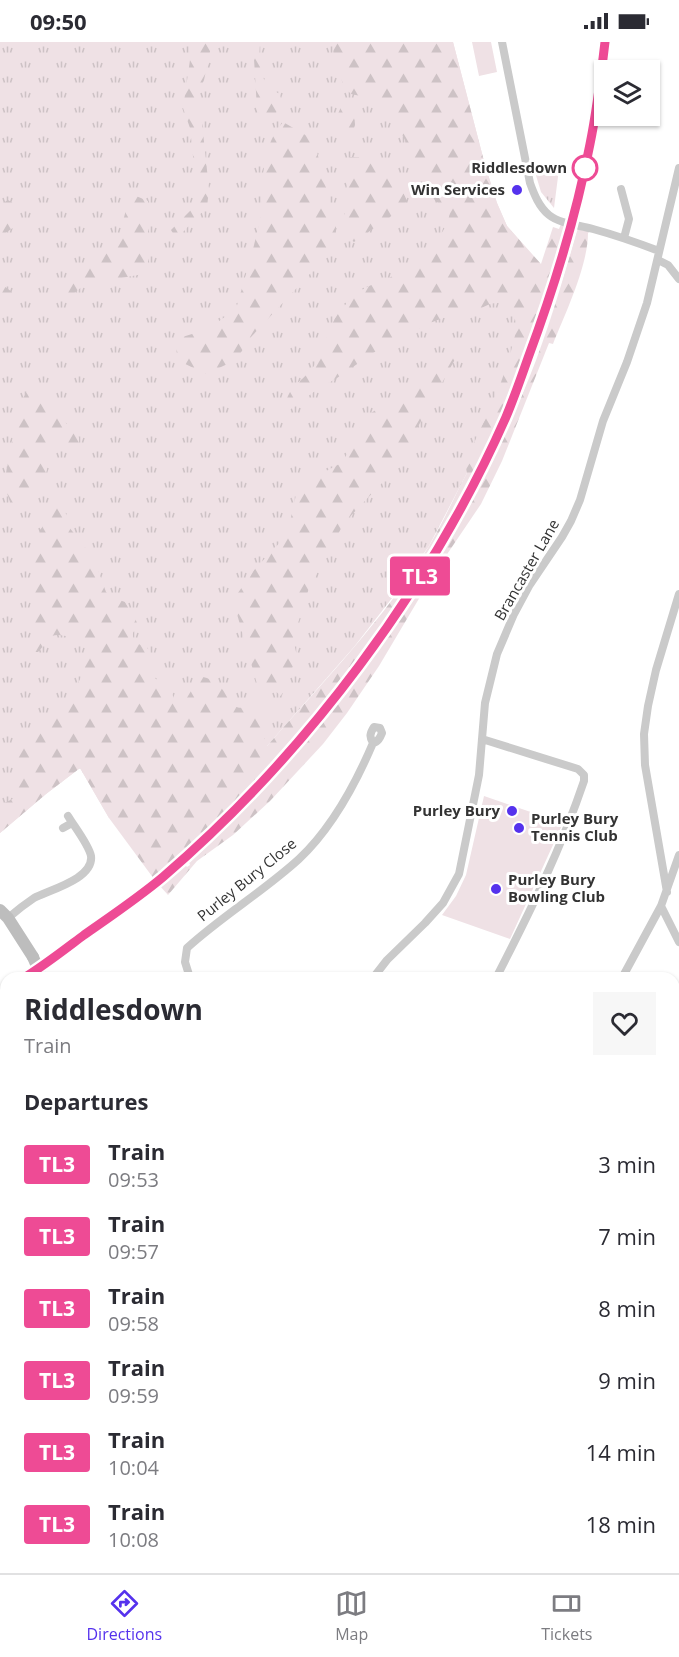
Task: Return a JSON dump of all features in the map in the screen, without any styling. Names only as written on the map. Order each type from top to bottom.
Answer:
[{"type":"street","points":[[502,42],[530,183],[536,197],[549,214],[559,220],[624,238],[658,256],[679,279]]},
{"type":"street","name":"Brancaster Lane","points":[[378,972],[443,903],[459,874],[476,795],[485,703],[497,654],[514,614],[571,520],[603,421],[640,324],[679,168]]},
{"type":"street","points":[[621,189],[629,219],[624,238]]},
{"type":"street","points":[[667,892],[645,765],[644,734],[656,670],[679,594]]},
{"type":"street","points":[[482,739],[578,770],[584,775],[571,819],[499,972]]},
{"type":"street","name":"Purley Bury Close","points":[[188,972],[186,962],[187,948],[299,858],[317,839],[347,797],[373,743]]},
{"type":"street","points":[[39,972],[33,957],[4,914],[85,872],[90,864],[91,856],[68,822]]},
{"type":"street","points":[[625,972],[661,906],[679,855]]},
{"type":"street","points":[[661,906],[679,942]]},
{"type":"green space","points":[[0,42],[453,42],[497,203],[507,226],[541,265],[535,294],[467,473],[429,546],[354,647],[267,746],[109,818],[80,768],[0,833]]},
{"type":"green space","points":[[189,42],[212,42],[204,80],[194,102],[202,123],[209,189],[207,207],[181,234],[174,235],[171,230],[198,203],[190,128],[183,108],[190,60]]},
{"type":"green space","points":[[253,42],[260,42],[259,61],[266,87],[280,94],[282,106],[270,120],[260,117],[257,109]]},
{"type":"green space","points":[[330,42],[453,42],[485,165],[507,226],[541,264],[553,227],[559,229],[561,224],[566,227],[549,294],[513,393],[484,457],[441,538],[411,587],[402,592],[399,598],[401,602],[357,664],[285,752],[187,851],[154,879],[109,818],[80,768],[0,833],[0,805],[19,796],[11,780],[15,771],[19,745],[29,732],[55,712],[67,699],[81,676],[87,657],[83,645],[72,638],[61,635],[52,636],[38,652],[35,652],[40,632],[29,627],[26,622],[32,599],[33,568],[39,546],[40,530],[51,516],[55,505],[65,510],[69,527],[94,559],[106,592],[111,597],[125,602],[136,620],[134,640],[150,650],[151,659],[149,663],[141,667],[141,673],[153,676],[170,687],[175,702],[179,706],[182,706],[197,681],[203,677],[213,681],[228,694],[228,701],[236,707],[247,706],[258,698],[264,700],[269,706],[262,717],[261,725],[267,746],[352,649],[393,598],[429,546],[467,473],[465,463],[497,391],[515,336],[514,316],[501,304],[491,304],[478,310],[474,304],[430,323],[373,353],[283,415],[288,396],[316,363],[332,324],[343,307],[364,289],[405,268],[439,237],[450,212],[449,208],[439,204],[431,196],[422,175],[407,153],[398,118],[392,110],[375,99],[351,94],[343,85]]},
{"type":"green space","points":[[472,42],[491,42],[497,72],[479,76]]},
{"type":"green space","points":[[341,107],[354,111],[355,125],[352,134],[344,134],[334,123]]},
{"type":"green space","points":[[283,122],[314,140],[336,227],[335,247],[251,337],[236,360],[206,374],[177,360],[176,339],[208,329],[236,309],[259,224],[265,159],[269,146]]},
{"type":"green space","points":[[349,157],[378,158],[386,170],[397,177],[407,201],[400,210],[354,242],[343,234]]},
{"type":"green space","points":[[559,169],[554,208],[541,192],[535,172]]},
{"type":"green space","points":[[136,196],[148,201],[148,265],[143,274],[84,285],[72,295],[50,297],[48,290],[65,282],[117,244],[127,206]]},
{"type":"green space","points":[[8,200],[19,207],[14,227],[0,237],[0,205]]},
{"type":"green space","points":[[579,228],[592,230],[588,233],[584,260],[575,290],[553,344],[549,343],[502,461],[481,504],[433,575],[379,666],[323,744],[270,801],[233,835],[197,861],[168,895],[160,886],[183,866],[190,865],[189,862],[291,758],[381,646],[421,587],[492,461],[522,395],[559,293]]},
{"type":"green space","points":[[0,283],[12,292],[4,315],[0,318]]},
{"type":"green space","points":[[459,352],[409,443],[383,482],[344,523],[309,588],[293,639],[297,656],[281,696],[266,683],[259,691],[233,600],[254,570],[287,535],[298,486],[343,462],[364,418]]},
{"type":"green space","points":[[28,390],[37,390],[79,438],[79,446],[72,448],[55,431],[43,488],[35,501],[21,509],[11,505],[4,484],[19,405]]},
{"type":"green space","points":[[484,796],[563,823],[510,939],[442,915],[456,896],[466,875]]},
{"type":"railway","points":[[32,972],[161,879],[251,792],[338,694],[397,613],[445,537],[507,415],[543,319],[575,215],[591,142],[605,42]]},
{"type":"train","name":"TL3","points":[[33,972],[161,879],[251,792],[338,694],[397,613],[445,537],[507,415],[543,319],[574,215],[587,160],[605,42]]},
{"type":"place","name":"Riddlesdown","points":[[585,168]]},
{"type":"place","name":"Win Services","points":[[517,190]]},
{"type":"place","name":"Purley Bury","points":[[512,811]]},
{"type":"place","name":"Purley Bury Tennis Club","points":[[519,828]]},
{"type":"place","name":"Purley Bury Bowling Club","points":[[496,889]]}]
